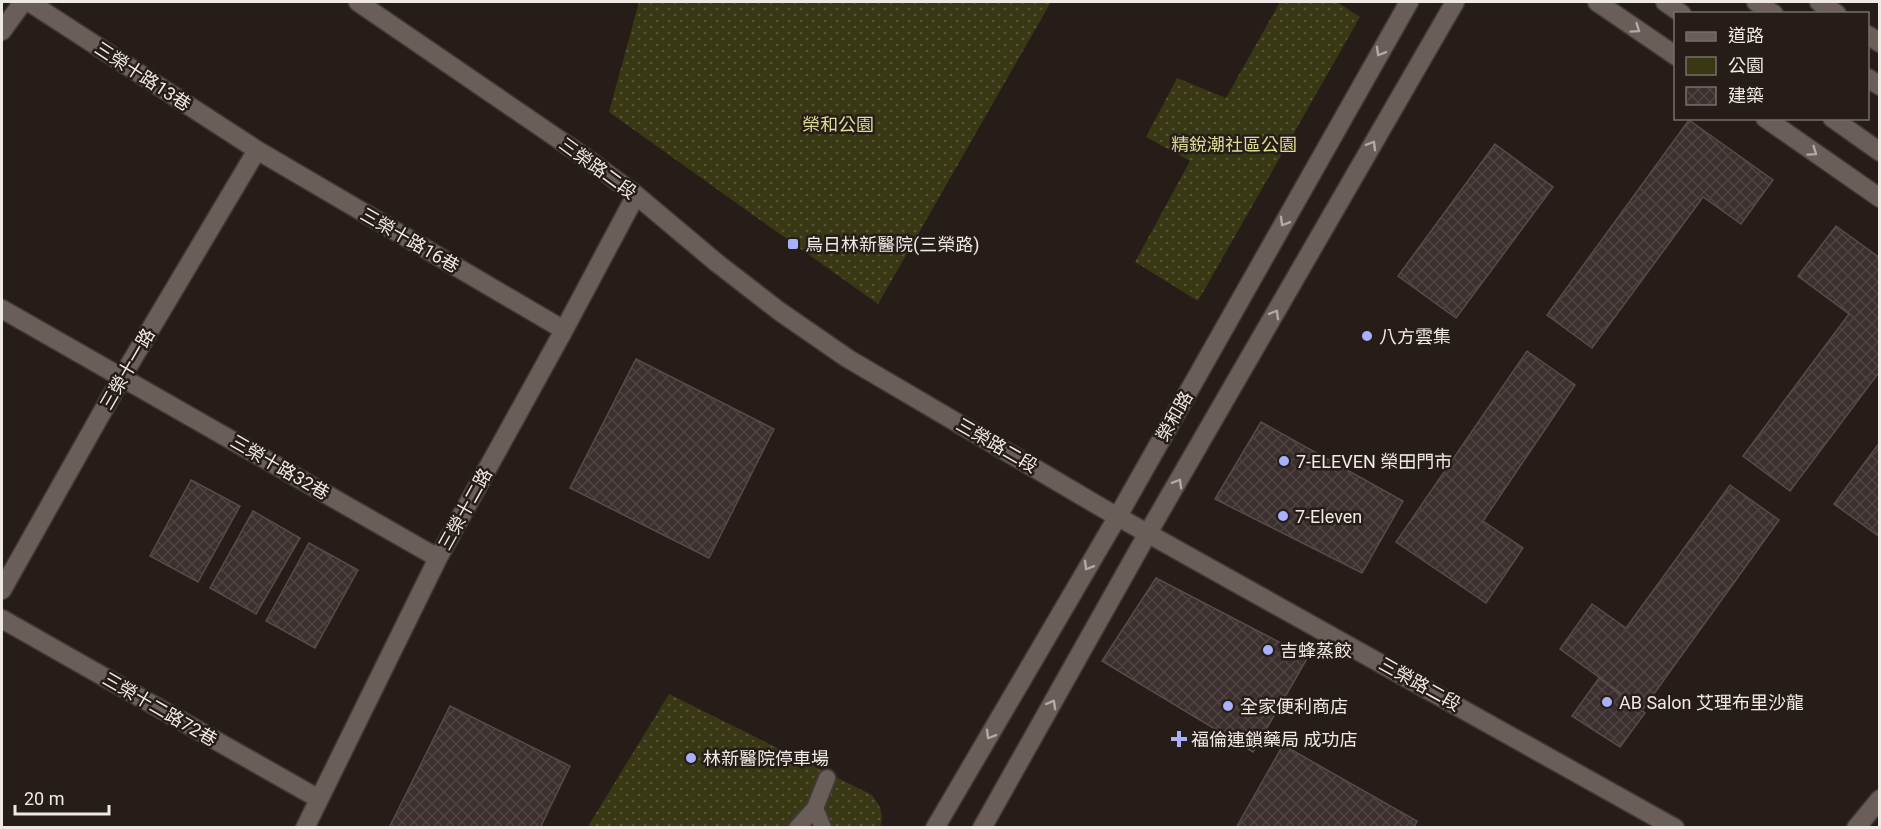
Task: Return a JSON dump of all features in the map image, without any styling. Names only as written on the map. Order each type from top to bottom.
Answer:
[{"type":"street","points":[[2,31],[23,2]]},
{"type":"street","name":"三榮十路13巷","points":[[29,2],[257,150]]},
{"type":"street","name":"三榮路二段","points":[[357,2],[576,151],[636,195],[752,291],[847,358],[1118,516],[1676,828]]},
{"type":"street","name":"榮和路","points":[[935,828],[1118,516],[1409,2]]},
{"type":"street","name":"榮和路","points":[[982,828],[1148,533],[1455,2]]},
{"type":"street","points":[[1597,2],[1674,55]]},
{"type":"street","points":[[1665,2],[1679,12]]},
{"type":"street","points":[[1756,2],[1771,12]]},
{"type":"street","points":[[1819,2],[1834,12]]},
{"type":"street","points":[[1768,120],[1880,198]]},
{"type":"street","points":[[1835,120],[1880,152]]},
{"type":"street","name":"三榮十路16巷","points":[[257,150],[564,330]]},
{"type":"street","name":"三榮十一路","points":[[2,590],[122,377],[257,150]]},
{"type":"street","name":"三榮十二路","points":[[305,828],[438,558],[636,195]]},
{"type":"street","name":"三榮十路32巷","points":[[2,309],[438,558]]},
{"type":"street","name":"三榮十二路72巷","points":[[2,619],[319,799]]},
{"type":"street","points":[[1856,828],[1880,799]]},
{"type":"lane","points":[[797,828],[815,808],[826,778]]},
{"type":"lane","points":[[815,808],[823,828]]},
{"type":"green space","name":"榮和公園","points":[[639,2],[1051,2],[878,304],[609,112]]},
{"type":"green space","name":"精銳潮社區公園","points":[[1280,2],[1337,2],[1360,17],[1198,301],[1135,262],[1190,161],[1146,137],[1177,78],[1226,98]]},
{"type":"green space","points":[[669,694],[872,795],[881,810],[880,828],[587,828]]},
{"type":"building","points":[[1689,120],[1773,180],[1741,224],[1703,197],[1592,348],[1547,315]]},
{"type":"building","points":[[1495,144],[1553,187],[1456,318],[1398,276]]},
{"type":"building","points":[[1836,226],[1880,258],[1880,371],[1790,491],[1743,456],[1849,314],[1798,276]]},
{"type":"building","points":[[1527,351],[1575,385],[1483,521],[1523,548],[1486,603],[1396,542]]},
{"type":"building","points":[[636,359],[774,429],[709,558],[570,488]]},
{"type":"building","name":"7-ELEVEN 榮田門市","points":[[1261,422],[1403,501],[1362,573],[1215,499]]},
{"type":"building","points":[[1880,442],[1880,537],[1834,504]]},
{"type":"building","points":[[191,480],[240,506],[198,582],[150,556]]},
{"type":"building","points":[[1730,485],[1779,520],[1643,709],[1560,649],[1592,604],[1626,628]]},
{"type":"building","points":[[253,511],[300,538],[256,614],[210,588]]},
{"type":"building","points":[[309,543],[358,570],[315,648],[266,621]]},
{"type":"building","name":"全家便利商店","points":[[1156,578],[1308,657],[1253,752],[1102,661]]},
{"type":"building","name":"AB Salon 艾理布里沙龍","points":[[1599,678],[1645,713],[1620,747],[1572,716]]},
{"type":"building","points":[[450,706],[570,766],[540,828],[389,828]]},
{"type":"building","points":[[1283,745],[1417,821],[1414,828],[1236,828]]},
{"type":"place","name":"烏日林新醫院(三榮路)","points":[[793,244]]},
{"type":"place","name":"八方雲集","points":[[1367,336]]},
{"type":"place","name":"7-ELEVEN 榮田門市","points":[[1284,461]]},
{"type":"place","name":"7-Eleven","points":[[1283,516]]},
{"type":"place","name":"吉蜂蒸餃","points":[[1268,650]]},
{"type":"place","name":"AB Salon 艾理布里沙龍","points":[[1607,702]]},
{"type":"place","name":"全家便利商店","points":[[1228,706]]},
{"type":"place","name":"福倫連鎖藥局 成功店","points":[[1179,739]]},
{"type":"place","name":"林新醫院停車場","points":[[691,758]]}]
